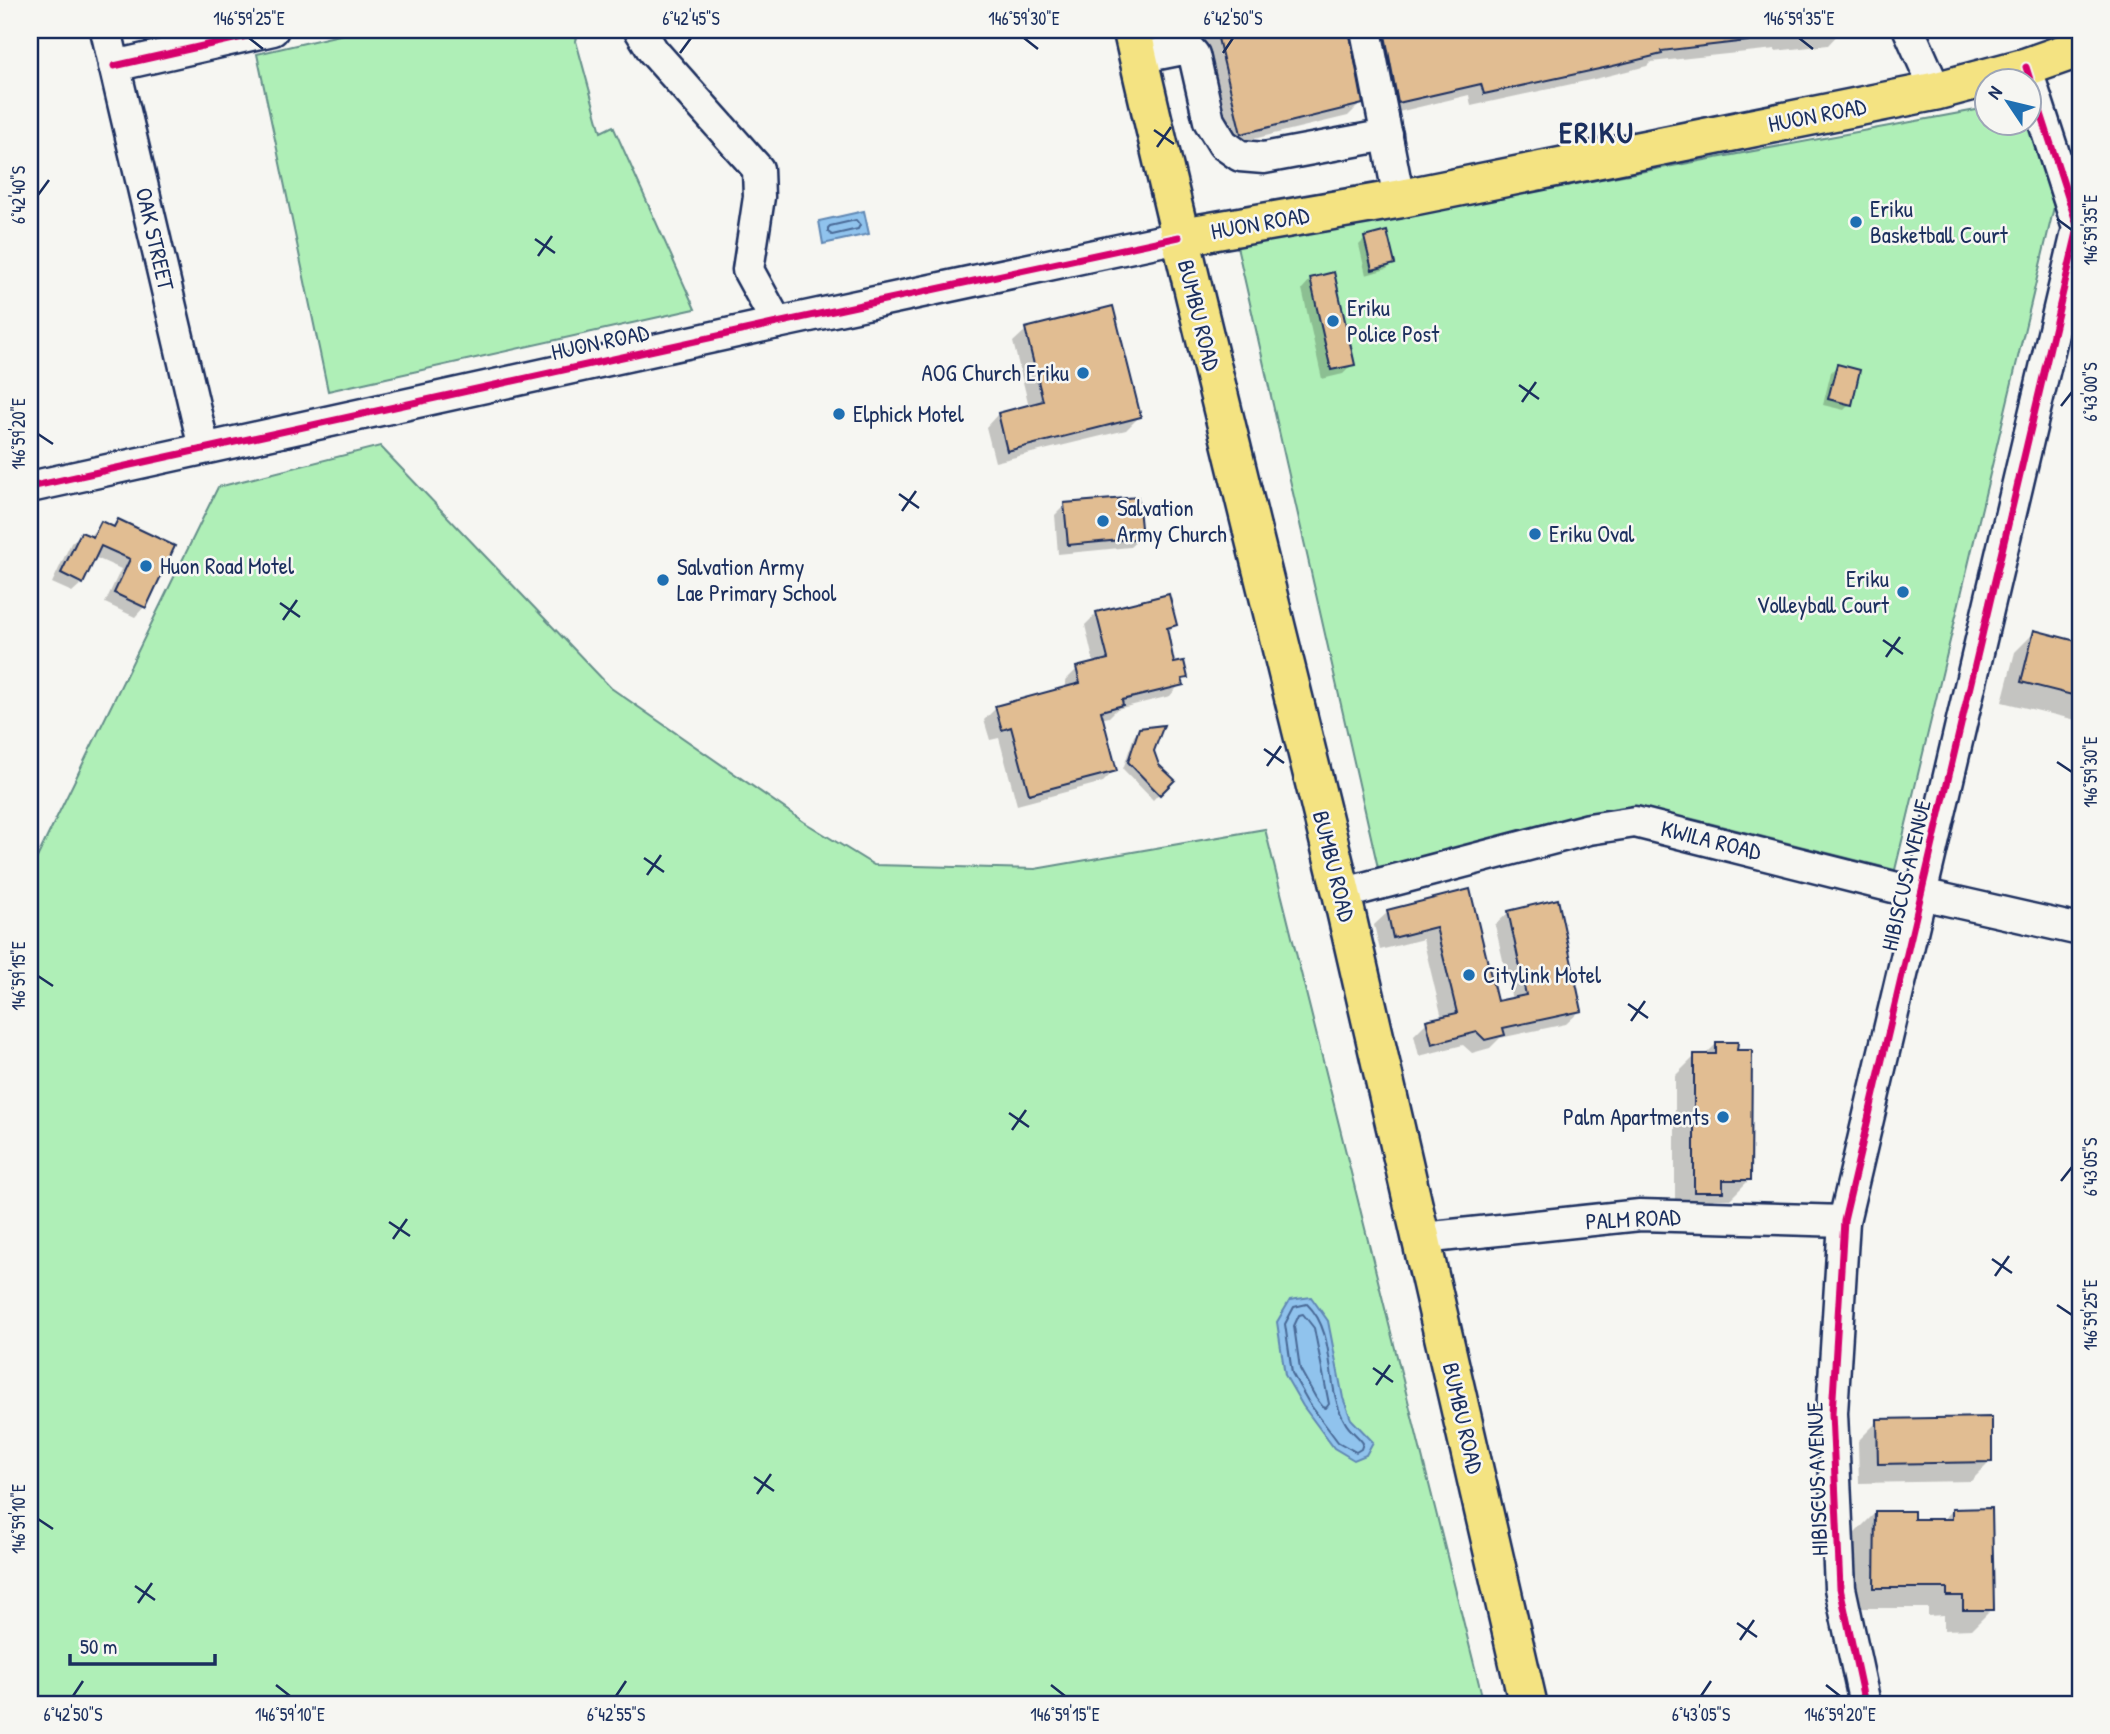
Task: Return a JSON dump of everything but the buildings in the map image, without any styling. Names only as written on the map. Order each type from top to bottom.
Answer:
[{"type":"main road","name":"BUMBU ROAD","points":[[1135,44],[1179,237],[1423,1238],[1528,1704]]},
{"type":"main road","name":"HUON ROAD","points":[[2029,66],[2080,48]]},
{"type":"main road","name":"HUON ROAD","points":[[1179,237],[1399,199],[1936,91],[1974,81]]},
{"type":"street","name":"OAK STREET","points":[[106,30],[204,448]]},
{"type":"street","points":[[114,66],[273,30]]},
{"type":"street","points":[[640,30],[653,51],[758,169],[759,197],[748,270],[777,323]]},
{"type":"street","points":[[1366,30],[1399,199]]},
{"type":"street","points":[[1909,30],[1936,91]]},
{"type":"street","points":[[1135,44],[1191,39],[1209,121],[1223,144],[1240,156],[1264,158],[1387,135]]},
{"type":"street","name":"HIBISCUS AVENUE","points":[[1865,1704],[1840,1587],[1832,1413],[1844,1221],[2079,228],[2044,122]]},
{"type":"street","name":"HUON ROAD","points":[[30,487],[1179,237]]},
{"type":"street","name":"KWILA ROAD","points":[[1341,894],[1589,830],[1635,822],[1922,894],[2080,930]]},
{"type":"street","name":"PALM ROAD","points":[[1423,1238],[1640,1215],[1844,1221]]},
{"type":"green space","points":[[361,30],[579,30],[576,41],[601,132],[613,126],[695,309],[328,391],[257,54]]},
{"type":"green space","points":[[1974,110],[1974,136],[2033,136],[2054,207],[1895,870],[1689,818],[1381,881],[1237,246]]},
{"type":"green space","points":[[380,446],[611,688],[804,822],[874,865],[1035,869],[1265,829],[1484,1704],[30,1704],[30,872],[218,487]]},
{"type":"water","points":[[864,211],[869,234],[823,244],[819,221]]},
{"type":"water","points":[[1311,1297],[1328,1321],[1343,1398],[1351,1419],[1373,1442],[1366,1455],[1354,1460],[1334,1448],[1303,1406],[1285,1375],[1277,1322],[1290,1300]]},
{"type":"cycle path","points":[[114,66],[273,30]]},
{"type":"cycle path","points":[[1865,1704],[1840,1588],[1832,1413],[1844,1221],[2078,228],[2044,123]]},
{"type":"cycle path","points":[[30,487],[1179,237]]},
{"type":"place","name":"Eriku Basketball Court","points":[[1856,222]]},
{"type":"place","name":"Eriku Police Post","points":[[1333,321]]},
{"type":"place","name":"AOG Church Eriku","points":[[1083,373]]},
{"type":"place","name":"Elphick Motel","points":[[839,414]]},
{"type":"place","name":"Salvation Army Church","points":[[1103,521]]},
{"type":"place","name":"Eriku Oval","points":[[1535,534]]},
{"type":"place","name":"Huon Road Motel","points":[[146,566]]},
{"type":"place","name":"Salvation Army Lae Primary School","points":[[663,580]]},
{"type":"place","name":"Eriku Volleyball Court","points":[[1903,592]]},
{"type":"place","name":"Citylink Motel","points":[[1469,975]]},
{"type":"place","name":"Palm Apartments","points":[[1723,1117]]},
{"type":"district","name":"ERIKU","points":[[1597,133]]}]
